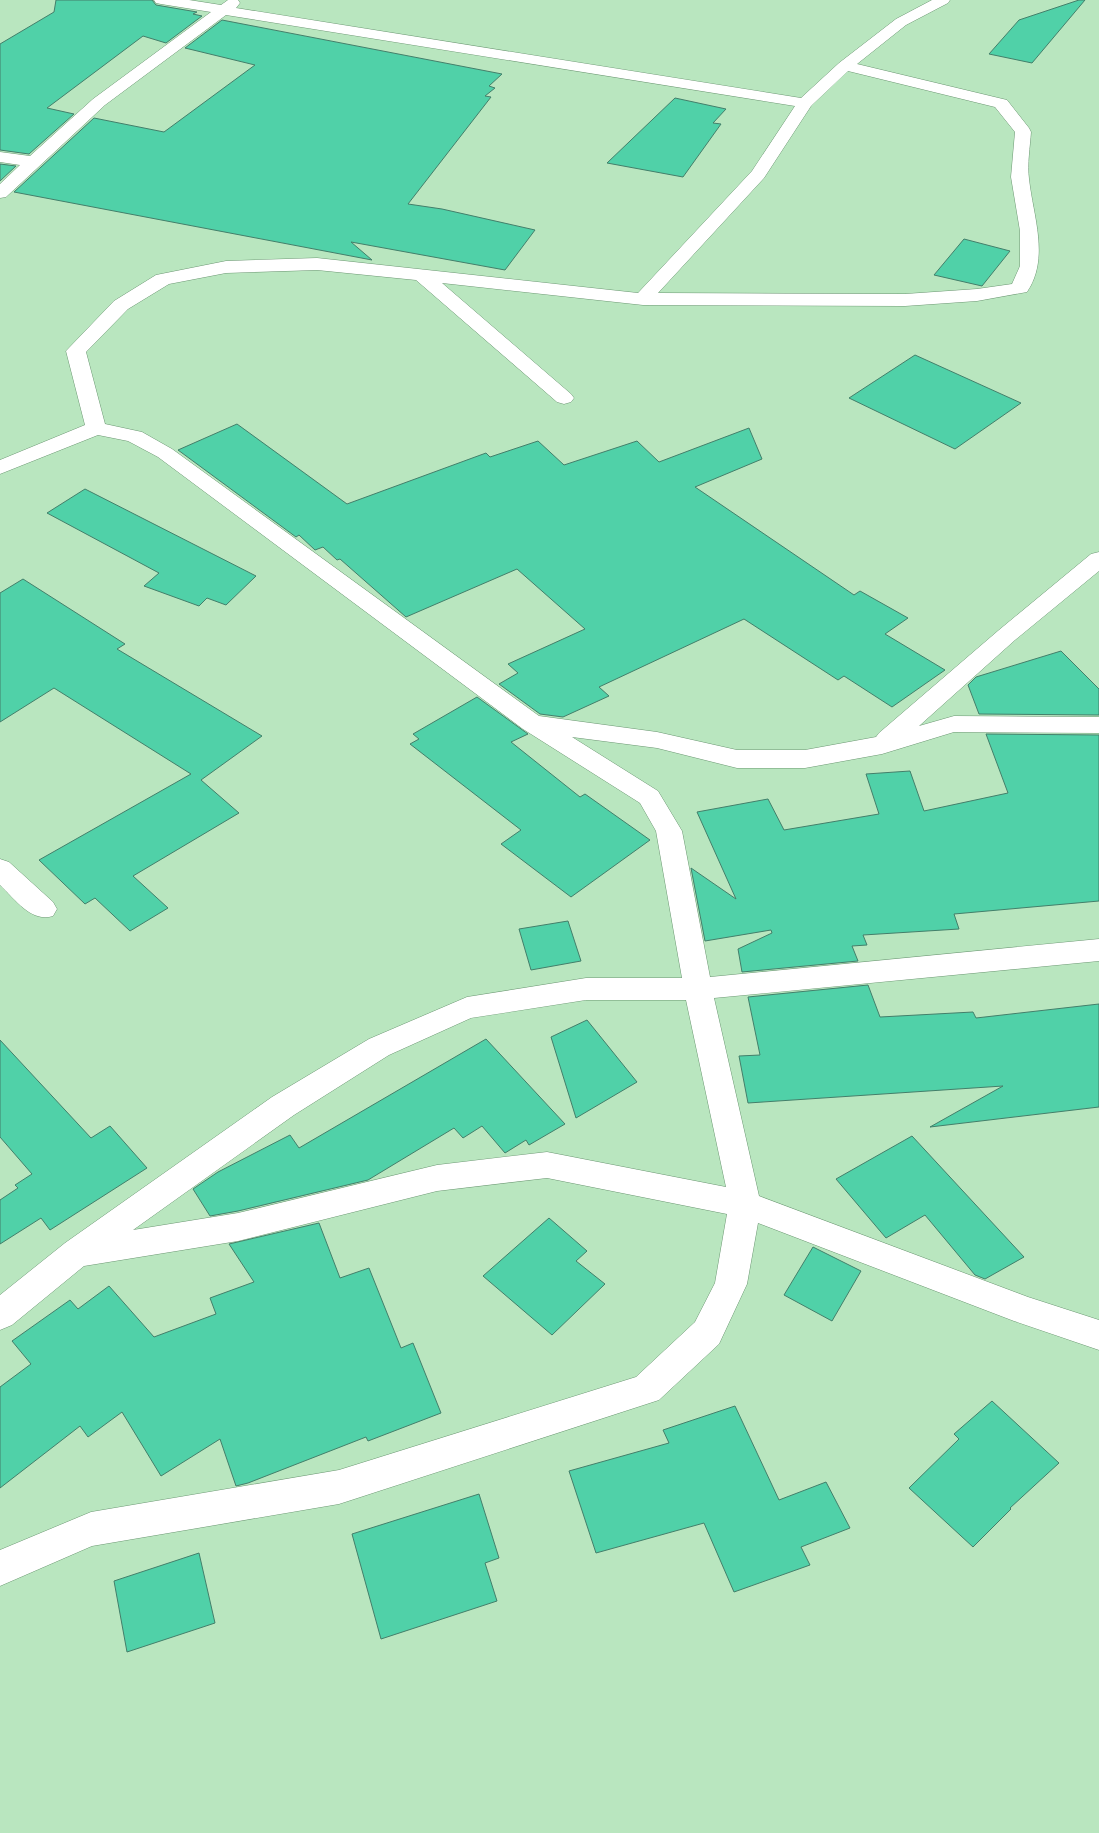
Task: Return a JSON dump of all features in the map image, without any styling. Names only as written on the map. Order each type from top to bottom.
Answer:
[{"type":"street","points":[[162,0],[805,103]]},
{"type":"street","points":[[0,193],[98,102],[238,0]]},
{"type":"street","points":[[642,299],[758,174],[805,103],[845,66],[901,22],[943,0]]},
{"type":"street","points":[[96,428],[76,351],[121,305],[163,279],[226,267],[317,264],[642,299],[905,300],[976,295],[1020,288],[1029,266],[1029,231],[1020,176],[1023,132],[1001,102],[845,66]]},
{"type":"street","points":[[0,157],[34,162]]},
{"type":"street","points":[[421,275],[564,398]]},
{"type":"street","points":[[0,468],[96,428],[135,436],[165,453],[532,722],[649,797],[670,831],[698,989],[745,1204],[731,1284],[708,1333],[647,1389],[339,1488],[90,1530],[0,1568]]},
{"type":"street","points":[[882,745],[1006,635],[1099,559]]},
{"type":"street","points":[[532,722],[657,740],[737,759],[804,759],[882,745],[954,724],[1099,725]]},
{"type":"street","points":[[0,869],[43,909]]},
{"type":"street","points":[[0,1315],[76,1253],[283,1106],[380,1047],[467,1008],[586,989],[698,989],[1099,950]]},
{"type":"street","points":[[76,1253],[238,1227],[437,1178],[547,1165],[745,1204],[1017,1307],[1099,1335]]},
{"type":"building","points":[[56,0],[152,0],[156,5],[197,12],[193,14],[202,16],[166,43],[143,36],[47,108],[74,114],[29,154],[0,150],[0,44],[54,12]]},
{"type":"building","points":[[1079,0],[1085,0],[1032,63],[989,54],[1019,20]]},
{"type":"building","points":[[222,20],[502,74],[489,86],[495,88],[485,96],[491,97],[408,204],[442,209],[535,230],[505,270],[351,242],[372,260],[14,192],[94,118],[164,132],[255,65],[185,48]]},
{"type":"building","points":[[675,98],[726,109],[713,123],[721,124],[683,177],[607,163]]},
{"type":"building","points":[[0,164],[16,166],[0,181]]},
{"type":"building","points":[[964,239],[1010,251],[982,286],[934,275]]},
{"type":"building","points":[[915,355],[1021,403],[955,449],[849,398]]},
{"type":"building","points":[[237,424],[347,504],[486,453],[490,457],[538,441],[564,465],[637,441],[659,462],[749,428],[762,459],[695,487],[854,595],[860,591],[908,618],[885,634],[945,670],[892,707],[844,676],[838,680],[744,619],[599,687],[609,696],[563,717],[540,714],[499,684],[518,673],[508,664],[585,629],[517,569],[406,617],[340,559],[337,560],[323,547],[315,550],[299,535],[296,537],[178,450]]},
{"type":"building","points":[[85,489],[256,576],[226,605],[207,598],[199,606],[144,586],[159,573],[47,513]]},
{"type":"building","points":[[23,579],[125,644],[117,649],[262,736],[201,780],[239,813],[133,876],[168,908],[130,931],[95,898],[85,904],[39,860],[191,774],[54,688],[0,722],[0,593]]},
{"type":"building","points":[[1061,651],[1099,689],[1099,715],[979,714],[968,685],[976,677]]},
{"type":"building","points":[[477,697],[528,734],[511,742],[580,797],[585,794],[650,840],[571,897],[501,844],[521,830],[410,744],[419,739],[413,734]]},
{"type":"building","points":[[986,734],[1099,735],[1099,901],[954,914],[959,929],[863,935],[867,945],[852,946],[858,961],[742,972],[738,949],[772,933],[771,930],[705,941],[691,868],[736,899],[697,812],[768,799],[784,830],[879,814],[866,774],[910,771],[924,811],[1008,793]]},
{"type":"building","points":[[568,921],[581,961],[531,970],[519,929]]},
{"type":"building","points":[[868,985],[880,1017],[973,1012],[976,1018],[1099,1004],[1099,1107],[930,1127],[1003,1086],[748,1103],[739,1056],[760,1055],[748,997]]},
{"type":"building","points":[[587,1020],[637,1082],[576,1118],[551,1037]]},
{"type":"building","points":[[486,1039],[565,1124],[529,1145],[526,1140],[505,1153],[482,1126],[463,1138],[454,1128],[368,1180],[210,1216],[193,1189],[218,1172],[290,1135],[299,1148]]},
{"type":"building","points":[[0,1040],[91,1138],[110,1126],[147,1168],[50,1230],[41,1218],[0,1244],[0,1200],[18,1188],[15,1185],[32,1174],[0,1137]]},
{"type":"building","points":[[912,1136],[1024,1257],[985,1279],[975,1275],[925,1215],[886,1238],[836,1179]]},
{"type":"building","points":[[549,1218],[587,1251],[576,1261],[605,1284],[552,1335],[483,1276]]},
{"type":"building","points":[[319,1223],[340,1278],[369,1268],[401,1348],[413,1343],[441,1413],[368,1441],[366,1437],[236,1486],[220,1439],[161,1476],[122,1412],[88,1437],[80,1426],[0,1488],[0,1387],[31,1364],[12,1341],[70,1300],[78,1309],[109,1286],[154,1337],[216,1314],[210,1298],[254,1282],[229,1244]]},
{"type":"building","points":[[813,1247],[861,1271],[832,1321],[784,1295]]},
{"type":"building","points":[[992,1401],[1059,1463],[1010,1508],[973,1547],[909,1488],[959,1439],[954,1434]]},
{"type":"building","points":[[735,1406],[779,1500],[826,1482],[850,1528],[801,1547],[810,1565],[734,1592],[704,1523],[596,1553],[569,1471],[669,1443],[663,1430]]},
{"type":"building","points":[[479,1494],[499,1558],[485,1563],[497,1601],[381,1639],[352,1534]]},
{"type":"building","points":[[199,1553],[215,1623],[127,1652],[114,1581]]}]
